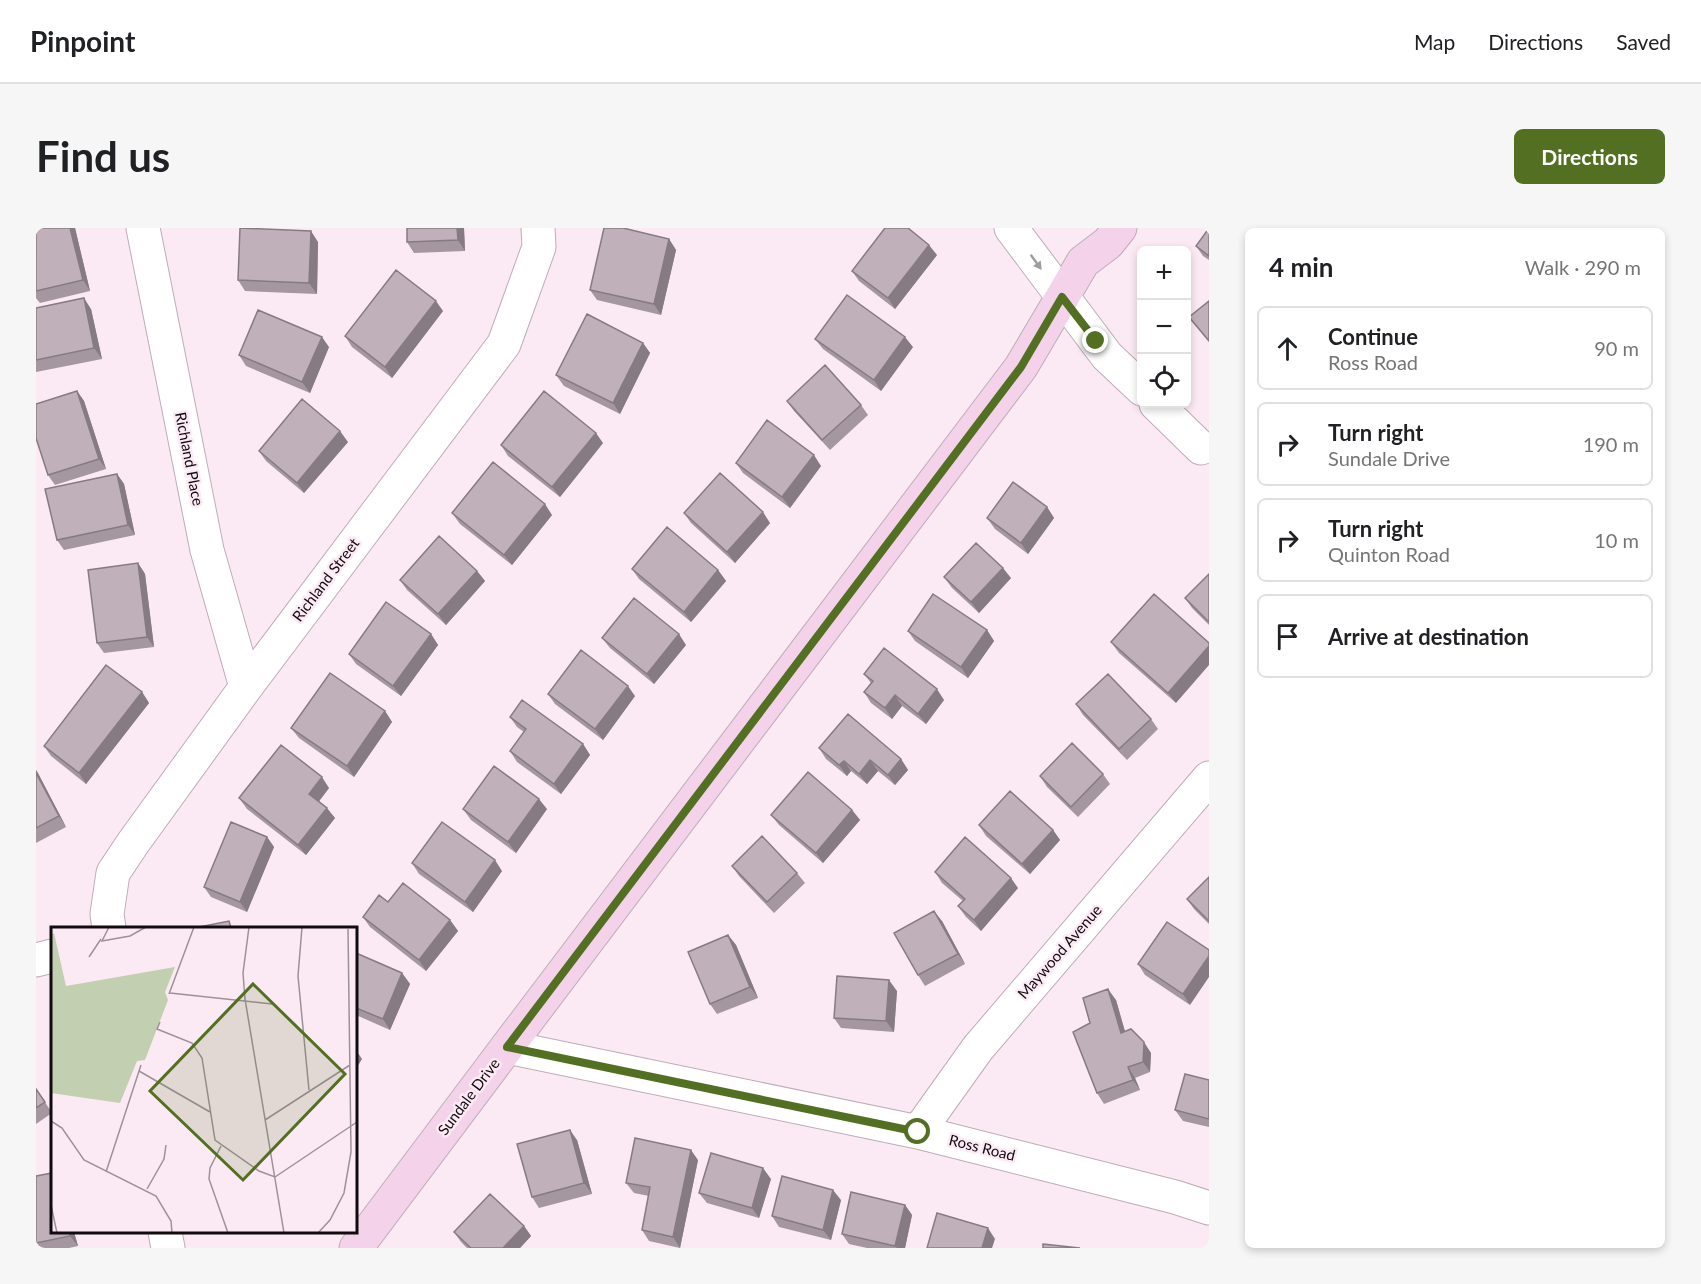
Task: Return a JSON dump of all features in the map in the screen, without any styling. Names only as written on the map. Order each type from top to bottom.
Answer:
[{"type":"street","name":"Richland Place","points":[[143,228],[207,550],[246,687]]},
{"type":"street","name":"Richland Street","points":[[109,927],[107,914],[113,873],[133,843],[246,687],[504,344],[539,247],[538,228]]},
{"type":"street","points":[[1011,228],[1107,356],[1137,384]]},
{"type":"street","name":"Sundale Drive","points":[[356,1248],[1021,367],[1083,262],[1108,243],[1120,228]]},
{"type":"street","points":[[1160,408],[1201,448]]},
{"type":"street","name":"Maywood Avenue","points":[[918,1132],[978,1048],[1209,778]]},
{"type":"street","points":[[36,960],[51,956]]},
{"type":"street","name":"Ross Road","points":[[507,1047],[918,1132],[1175,1197],[1209,1208]]},
{"type":"street","points":[[165,1233],[168,1248]]},
{"type":"building","points":[[36,228],[70,228],[83,280],[36,291]]},
{"type":"building","points":[[240,228],[311,231],[309,283],[238,280]]},
{"type":"building","points":[[407,228],[457,228],[458,240],[407,242]]},
{"type":"building","points":[[604,228],[623,228],[669,239],[654,304],[590,290]]},
{"type":"building","points":[[885,228],[908,228],[929,245],[888,298],[852,271]]},
{"type":"building","points":[[1209,228],[1209,256],[1196,246]]},
{"type":"building","points":[[396,270],[436,301],[385,367],[345,336]]},
{"type":"building","points":[[847,295],[905,337],[874,380],[815,339]]},
{"type":"building","points":[[84,298],[94,348],[36,360],[36,308]]},
{"type":"building","points":[[1209,301],[1209,341],[1191,319],[1191,315]]},
{"type":"building","points":[[258,310],[322,337],[302,382],[239,355]]},
{"type":"building","points":[[587,314],[643,343],[613,403],[556,375]]},
{"type":"building","points":[[825,365],[861,405],[822,440],[787,401]]},
{"type":"building","points":[[77,391],[99,459],[48,475],[36,438],[36,404]]},
{"type":"building","points":[[544,391],[596,433],[552,487],[501,445]]},
{"type":"building","points":[[302,399],[340,431],[297,483],[259,451]]},
{"type":"building","points":[[767,420],[814,455],[782,497],[736,463]]},
{"type":"building","points":[[493,462],[545,504],[504,555],[452,513]]},
{"type":"building","points":[[720,473],[763,512],[727,552],[684,513]]},
{"type":"building","points":[[117,474],[128,525],[57,540],[45,489]]},
{"type":"building","points":[[1013,482],[1047,507],[1021,543],[987,518]]},
{"type":"building","points":[[667,527],[718,570],[684,612],[632,569]]},
{"type":"building","points":[[439,536],[477,571],[438,614],[400,580]]},
{"type":"building","points":[[976,543],[1003,568],[971,602],[944,577]]},
{"type":"building","points":[[138,563],[147,637],[97,643],[88,570]]},
{"type":"building","points":[[1209,574],[1209,622],[1185,598]]},
{"type":"building","points":[[933,594],[987,630],[961,667],[908,631]]},
{"type":"building","points":[[1154,594],[1209,643],[1209,646],[1168,693],[1111,642]]},
{"type":"building","points":[[634,598],[679,634],[647,674],[602,638]]},
{"type":"building","points":[[386,602],[431,634],[393,686],[349,654]]},
{"type":"building","points":[[884,648],[937,689],[918,714],[895,695],[885,708],[864,692],[873,681],[864,674]]},
{"type":"building","points":[[581,650],[628,686],[595,729],[548,694]]},
{"type":"building","points":[[106,665],[142,692],[79,773],[44,746]]},
{"type":"building","points":[[330,673],[385,711],[347,766],[291,728]]},
{"type":"building","points":[[1108,674],[1151,719],[1119,749],[1076,704]]},
{"type":"building","points":[[522,700],[583,744],[554,784],[510,751],[526,729],[510,717]]},
{"type":"building","points":[[848,714],[901,759],[888,775],[870,760],[859,774],[844,761],[839,765],[819,748]]},
{"type":"building","points":[[1072,743],[1103,774],[1071,807],[1040,776]]},
{"type":"building","points":[[281,745],[322,777],[309,794],[327,808],[298,845],[239,798]]},
{"type":"building","points":[[494,766],[539,799],[508,842],[463,809]]},
{"type":"building","points":[[808,772],[852,810],[816,853],[771,815]]},
{"type":"building","points":[[36,773],[59,816],[36,828]]},
{"type":"building","points":[[1010,791],[1053,830],[1022,864],[979,825]]},
{"type":"building","points":[[231,822],[267,837],[240,902],[204,887]]},
{"type":"building","points":[[442,822],[495,860],[465,902],[412,863]]},
{"type":"building","points":[[762,836],[797,873],[767,902],[732,866]]},
{"type":"building","points":[[965,837],[1011,878],[974,920],[958,906],[965,899],[935,872]]},
{"type":"building","points":[[1209,877],[1209,921],[1187,899]]},
{"type":"building","points":[[403,883],[450,920],[419,960],[363,917],[379,895],[388,902]]},
{"type":"building","points":[[934,911],[958,954],[918,975],[894,933]]},
{"type":"building","points":[[229,921],[231,927],[199,927]]},
{"type":"building","points":[[1167,922],[1209,950],[1209,956],[1183,994],[1138,964]]},
{"type":"building","points":[[728,935],[750,987],[710,1004],[688,952]]},
{"type":"building","points":[[357,953],[402,973],[383,1019],[357,1008]]},
{"type":"building","points":[[837,976],[889,980],[886,1021],[834,1018]]},
{"type":"building","points":[[1108,989],[1121,1033],[1131,1029],[1144,1042],[1143,1062],[1128,1067],[1133,1080],[1097,1093],[1073,1032],[1090,1023],[1083,998]]},
{"type":"building","points":[[1185,1074],[1209,1080],[1209,1119],[1175,1110]]},
{"type":"building","points":[[36,1089],[45,1102],[36,1108]]},
{"type":"building","points":[[570,1130],[584,1183],[532,1197],[517,1144]]},
{"type":"building","points":[[635,1138],[691,1150],[673,1237],[642,1230],[650,1187],[626,1183]]},
{"type":"building","points":[[711,1153],[763,1168],[752,1208],[699,1193]]},
{"type":"building","points":[[51,1173],[51,1233],[70,1233],[70,1236],[36,1243],[36,1176]]},
{"type":"building","points":[[782,1176],[833,1190],[823,1230],[772,1216]]},
{"type":"building","points":[[851,1192],[905,1205],[895,1246],[842,1234]]},
{"type":"building","points":[[490,1194],[524,1226],[503,1248],[471,1248],[454,1232]]},
{"type":"building","points":[[937,1213],[988,1228],[982,1248],[927,1248]]},
{"type":"building","points":[[1043,1244],[1080,1248],[1043,1248]]},
{"type":"route","points":[[918,1132],[507,1047],[1021,367],[1062,297],[1096,341]]}]
